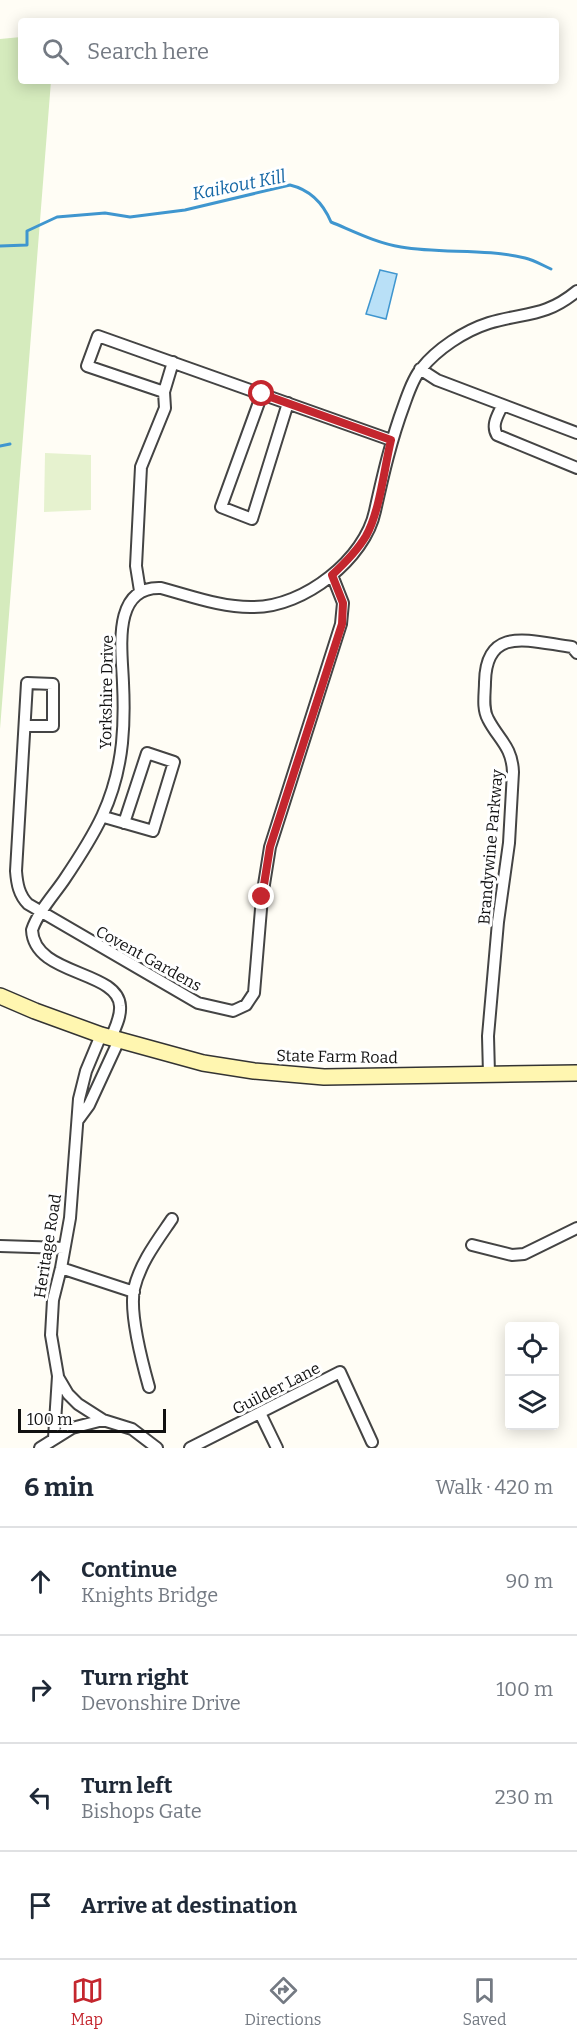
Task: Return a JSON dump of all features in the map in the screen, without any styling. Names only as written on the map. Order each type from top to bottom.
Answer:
[{"type":"main road","name":"State Farm Road","points":[[0,996],[35,1011],[110,1037],[203,1063],[254,1071],[305,1076],[577,1073]]},
{"type":"street","points":[[173,362],[164,392],[165,408],[141,467],[136,566],[140,591],[161,588],[228,605],[265,606],[294,597],[332,575],[347,562],[367,534],[375,513],[391,440],[420,369],[450,344],[476,328],[489,323],[540,313],[559,304],[577,291]]},
{"type":"street","points":[[164,392],[87,366],[98,336],[391,440]]},
{"type":"street","points":[[420,369],[437,380],[577,433]]},
{"type":"street","points":[[262,394],[221,507],[252,519],[288,403]]},
{"type":"street","points":[[502,406],[495,423],[494,430],[497,435],[577,468]]},
{"type":"street","name":"Covent Gardens","points":[[25,726],[53,726],[53,684],[27,683],[17,882],[23,899],[42,913],[198,1003],[233,1011],[246,1005],[254,993],[262,897],[270,847],[342,624],[343,603],[332,575]]},
{"type":"street","name":"Yorkshire Drive","points":[[110,1037],[119,1013],[118,998],[108,987],[66,968],[40,951],[35,945],[32,930],[104,817],[117,773],[122,743],[123,620],[127,606],[140,591]]},
{"type":"street","name":"Brandywine Parkway","points":[[489,1074],[488,1036],[498,922],[508,843],[513,763],[508,748],[486,714],[487,661],[495,648],[511,641],[572,647],[577,652]]},
{"type":"street","points":[[104,817],[124,823],[153,831],[174,762],[147,753],[124,823]]},
{"type":"street","name":"Heritage Road","points":[[78,1120],[89,1105],[110,1037]]},
{"type":"street","name":"Heritage Road","points":[[54,1438],[58,1376],[51,1335],[53,1300],[62,1268],[70,1218],[79,1099],[86,1071],[110,1037]]},
{"type":"street","points":[[149,1387],[140,1356],[134,1292],[144,1264],[172,1219]]},
{"type":"street","points":[[472,1245],[512,1255],[524,1254],[577,1228]]},
{"type":"street","points":[[0,1246],[64,1248]]},
{"type":"street","points":[[62,1268],[134,1292]]},
{"type":"street","name":"Guilder Lane","points":[[190,1448],[340,1372],[372,1442]]},
{"type":"street","name":"Heritage Road","points":[[58,1376],[68,1394],[78,1404],[103,1420],[132,1429],[157,1448]]},
{"type":"street","points":[[260,1413],[277,1448]]},
{"type":"street","points":[[40,1448],[72,1428],[103,1420]]},
{"type":"green space","points":[[18,37],[18,84],[51,84],[0,729],[0,39]]},
{"type":"green space","points":[[45,453],[91,455],[91,510],[44,512]]},
{"type":"water","points":[[380,270],[397,274],[386,319],[366,314]]},
{"type":"waterway","name":"Kaikout Kill","points":[[0,246],[27,245],[27,231],[57,217],[105,213],[130,217],[185,210],[290,185],[304,190],[315,198],[331,222],[383,243],[416,249],[510,255],[528,259],[551,269]]},
{"type":"waterway","points":[[0,446],[10,444]]},
{"type":"route","points":[[262,394],[391,440],[375,513],[367,534],[347,562],[332,575],[343,603],[342,624],[270,847],[262,897]]}]
